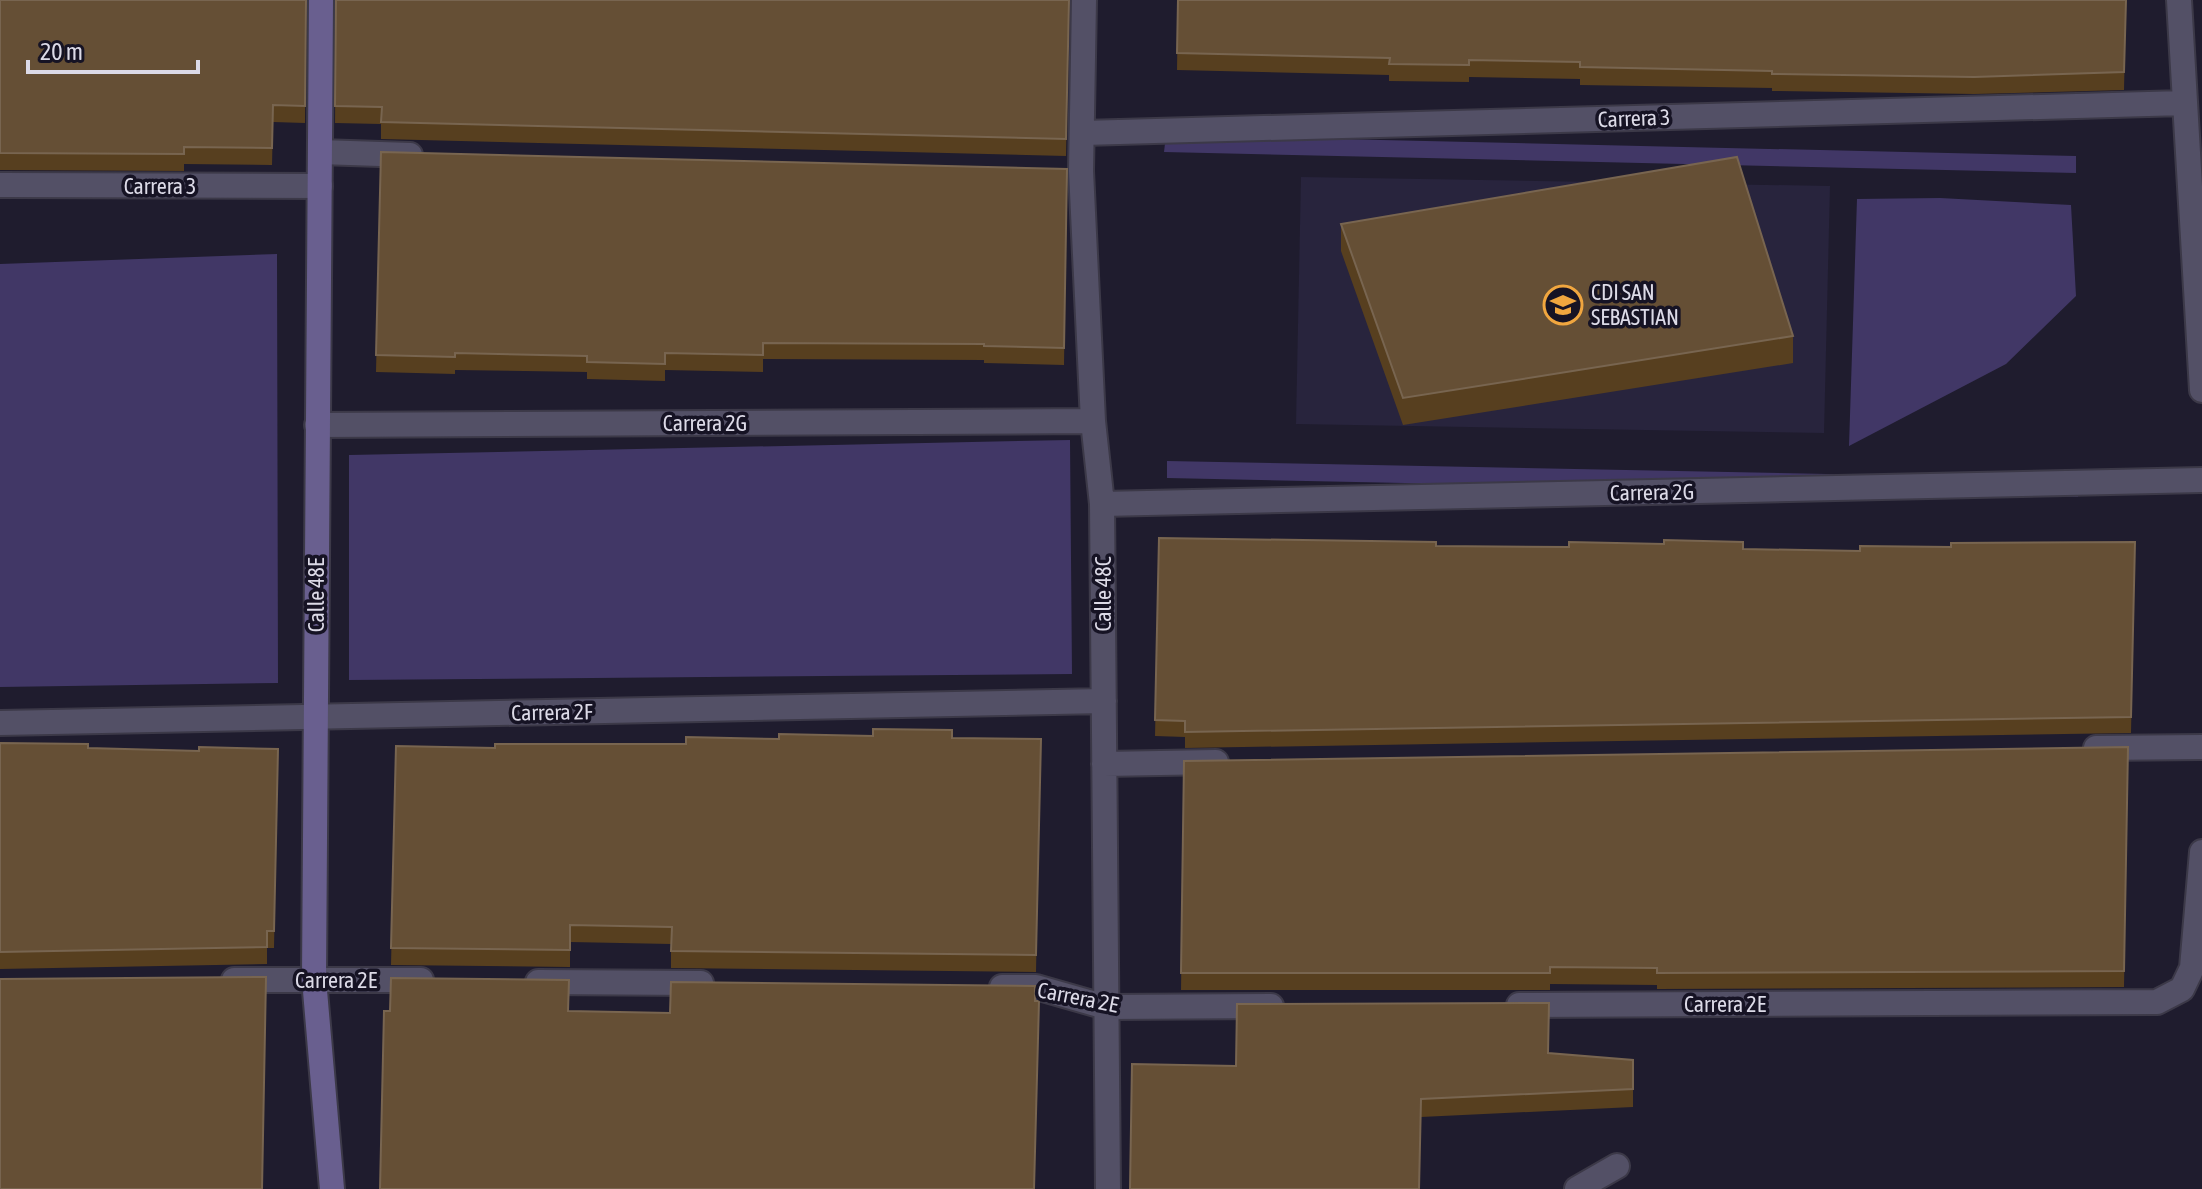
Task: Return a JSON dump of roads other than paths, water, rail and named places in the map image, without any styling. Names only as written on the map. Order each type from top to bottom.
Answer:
[{"type":"main road","name":"Calle 48E","points":[[321,0],[314,979],[332,1189]]},
{"type":"street","name":"Calle 48C","points":[[1084,0],[1083,133],[1073,171],[1102,504],[1108,1189]]},
{"type":"street","points":[[2179,0],[2202,390]]},
{"type":"street","name":"Carrera 3","points":[[1083,133],[2184,103]]},
{"type":"street","points":[[320,152],[431,155]]},
{"type":"street","name":"Carrera 3","points":[[0,185],[320,186]]},
{"type":"street","name":"Carrera 2G","points":[[317,425],[1093,421]]},
{"type":"street","name":"Carrera 2G","points":[[1102,504],[2202,480]]},
{"type":"street","name":"Carrera 2F","points":[[0,723],[1104,701]]},
{"type":"street","points":[[2075,749],[2202,747]]},
{"type":"street","points":[[1104,764],[1247,762]]},
{"type":"street","name":"Carrera 2E","points":[[1488,1005],[2157,1002],[2182,989],[2192,968],[2202,852]]},
{"type":"street","name":"Carrera 2E","points":[[204,980],[439,981]]},
{"type":"street","points":[[518,981],[722,984]]},
{"type":"street","name":"Carrera 2E","points":[[973,986],[1036,987],[1106,1007],[1297,1006]]},
{"type":"street","points":[[1577,1189],[1617,1166]]},
{"type":"place","name":"CDI SAN SEBASTIAN","points":[[1563,305]]}]
